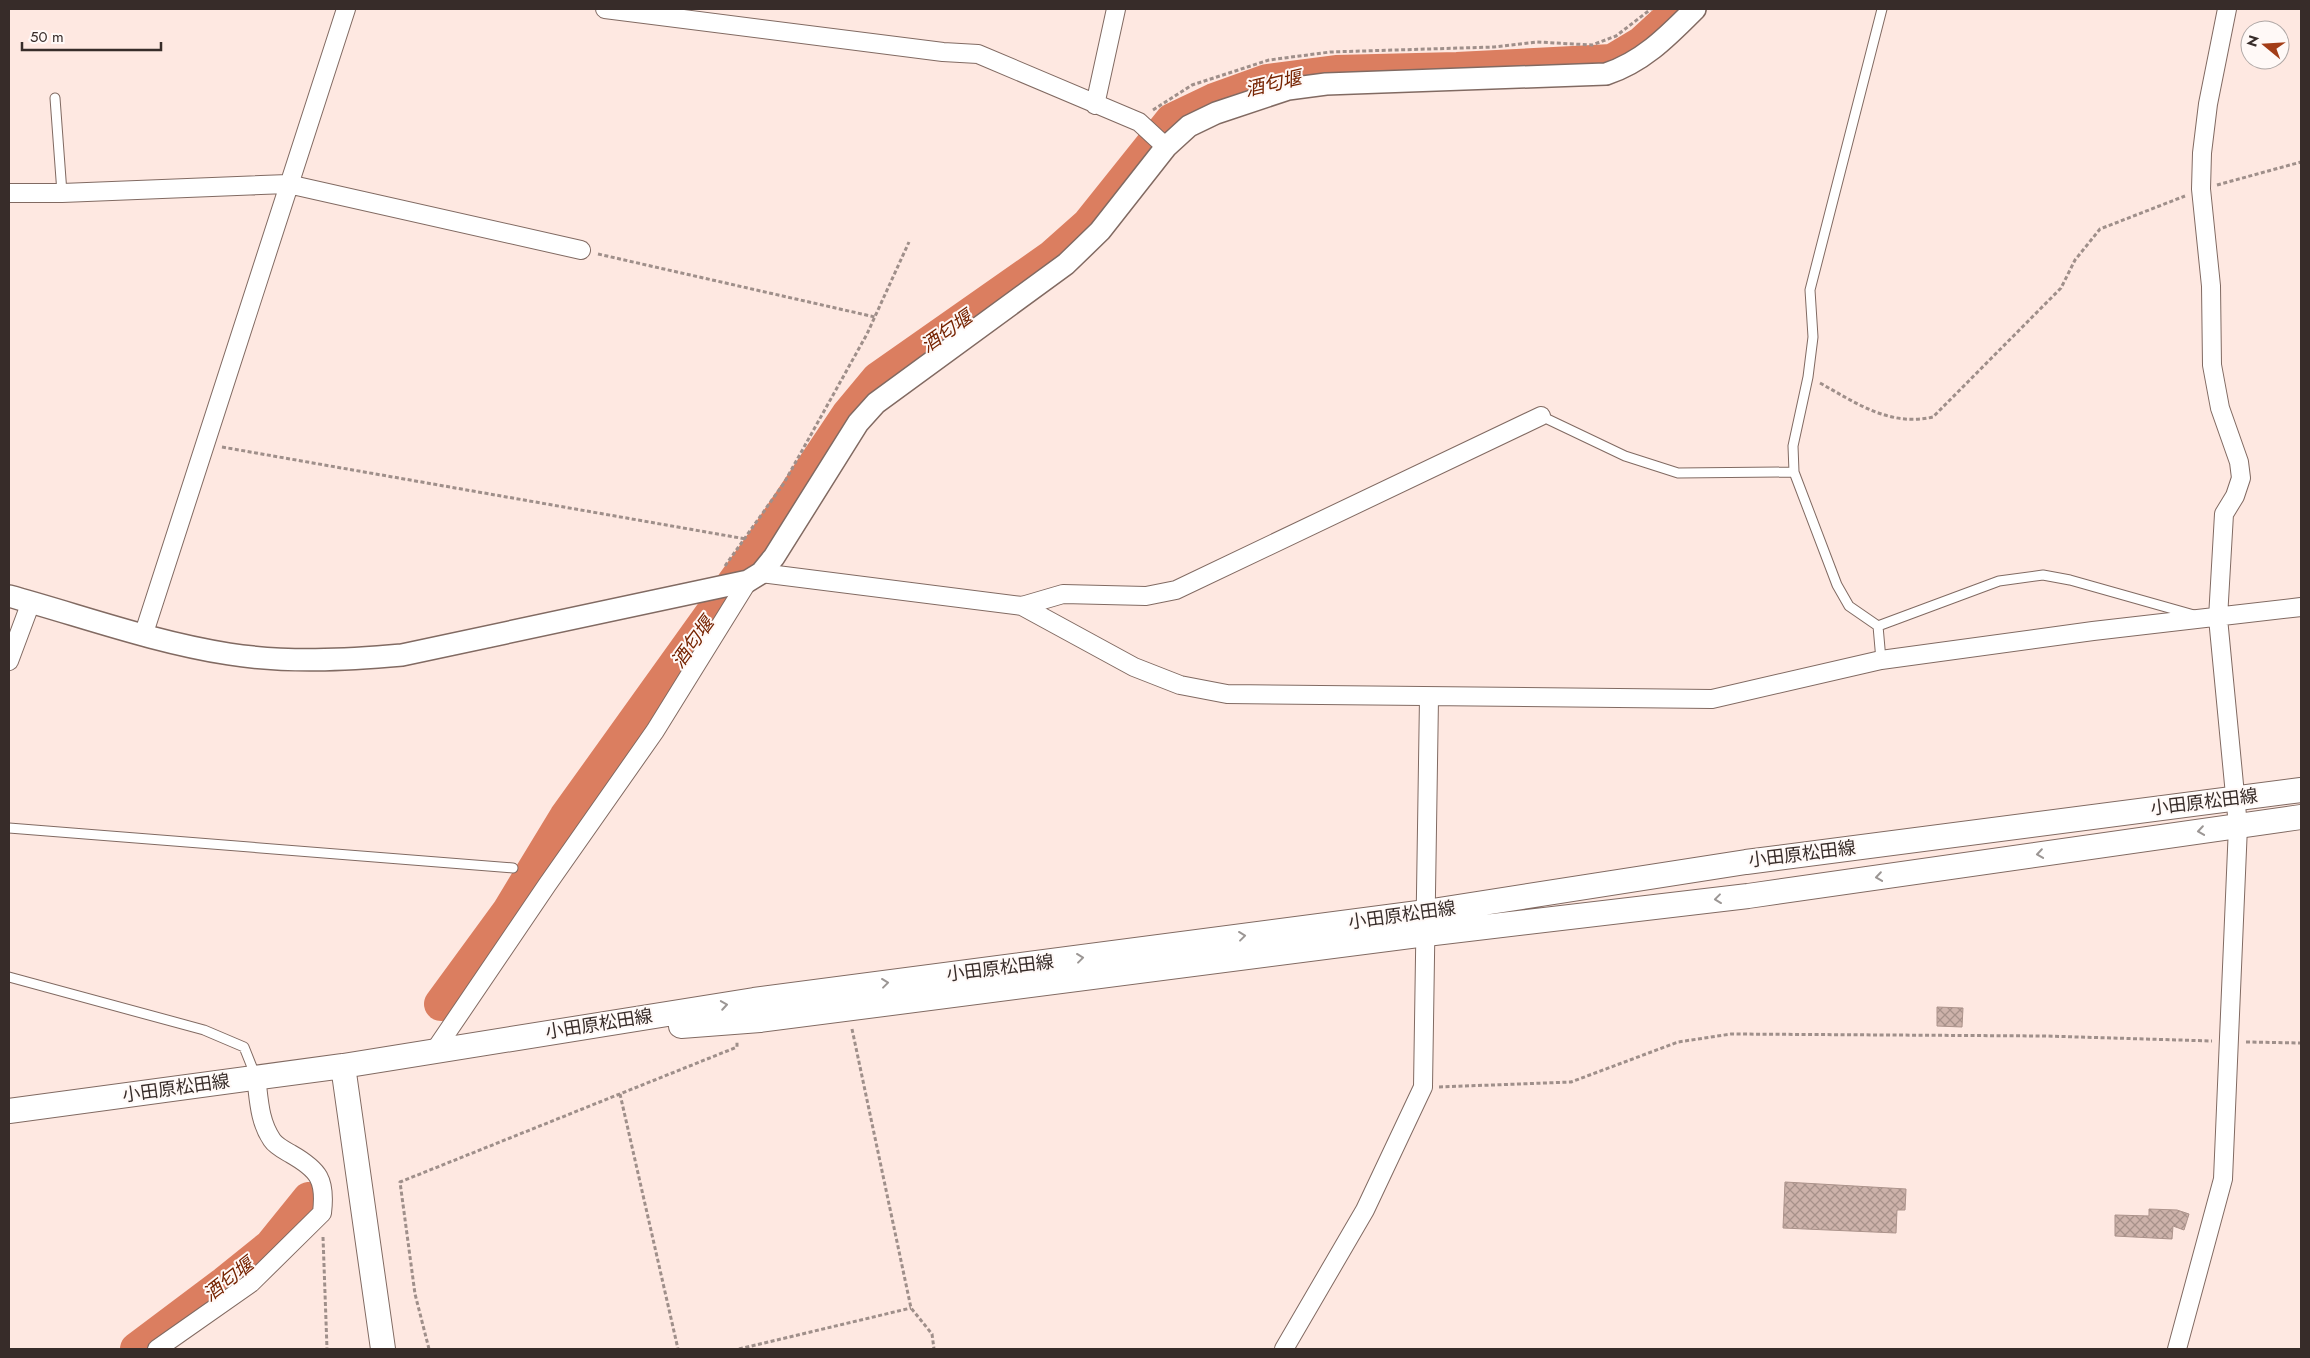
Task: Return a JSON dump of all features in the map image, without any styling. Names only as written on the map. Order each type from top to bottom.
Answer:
[{"type":"main road","name":"小田原松田線","points":[[503,1040],[738,1022],[848,1008],[1426,923],[1746,862],[2301,790]]},
{"type":"main road","name":"小田原松田線","points":[[9,1111],[343,1066],[764,999],[1426,923],[1748,896],[2301,817]]},
{"type":"main road","points":[[343,1066],[383,1349]]},
{"type":"street","points":[[143,636],[346,9]]},
{"type":"street","points":[[605,9],[933,51],[978,54],[1139,122],[1166,148]]},
{"type":"street","points":[[1095,105],[1116,9]]},
{"type":"street","points":[[435,1050],[546,885],[655,730],[754,577],[774,556],[858,423],[876,403],[1066,264],[1100,232],[1166,148],[1189,126],[1216,113],[1288,89],[1326,84],[1606,74],[1625,68],[1643,56],[1695,9]]},
{"type":"street","points":[[2177,1349],[2223,1179],[2238,826],[2213,618],[2224,514],[2235,496],[2241,478],[2240,462],[2220,408],[2212,364],[2211,286],[2201,189],[2202,153],[2208,104],[2227,9]]},
{"type":"street","points":[[9,193],[62,193],[288,184],[581,250]]},
{"type":"street","points":[[1022,606],[1063,594],[1146,596],[1176,590],[1541,416]]},
{"type":"street","points":[[9,596],[143,636],[230,654],[307,660],[352,660],[402,654],[704,591],[754,577],[1022,606],[1134,667],[1180,685],[1226,694],[1429,698],[1712,699],[1881,660],[2093,630],[2301,608]]},
{"type":"street","points":[[9,661],[31,602]]},
{"type":"street","points":[[1284,1349],[1365,1210],[1423,1087],[1429,698]]},
{"type":"street","points":[[157,1349],[251,1283],[322,1213],[322,1182],[316,1172],[273,1141],[261,1117],[256,1077]]},
{"type":"lane","points":[[1878,626],[1849,606],[1837,585],[1794,472],[1793,446],[1808,377],[1813,337],[1810,290],[1882,9]]},
{"type":"lane","points":[[55,98],[62,193]]},
{"type":"lane","points":[[1541,416],[1625,456],[1678,473],[1794,472]]},
{"type":"lane","points":[[1878,626],[1999,581],[2043,576],[2070,580],[2213,618]]},
{"type":"lane","points":[[1878,626],[1881,660]]},
{"type":"lane","points":[[9,828],[513,868]]},
{"type":"lane","points":[[9,977],[204,1030],[244,1047],[256,1077]]},
{"type":"path","points":[[1139,122],[1160,103],[1192,85],[1269,60],[1330,52],[1494,48],[1537,42],[1592,45],[1616,36],[1651,9]]},
{"type":"path","points":[[1808,377],[1875,413],[1917,421],[1933,417],[2061,288],[2075,260],[2100,229],[2201,189],[2301,162]]},
{"type":"path","points":[[704,591],[746,539],[784,483],[875,317],[909,242]]},
{"type":"path","points":[[581,250],[875,317]]},
{"type":"path","points":[[205,444],[746,539]]},
{"type":"path","points":[[848,1008],[911,1308],[932,1334],[934,1349]]},
{"type":"path","points":[[429,1349],[415,1294],[400,1182],[737,1047],[738,1022]]},
{"type":"path","points":[[1423,1087],[1572,1082],[1678,1042],[1731,1034],[2045,1036],[2301,1043]]},
{"type":"path","points":[[620,1094],[678,1349]]},
{"type":"path","points":[[322,1213],[327,1349]]},
{"type":"path","points":[[739,1349],[911,1308]]},
{"type":"building","points":[[1937,1007],[1963,1008],[1962,1027],[1937,1026]]},
{"type":"building","points":[[1785,1182],[1906,1189],[1905,1210],[1897,1210],[1896,1233],[1783,1228]]},
{"type":"building","points":[[2149,1209],[2177,1210],[2189,1214],[2184,1230],[2173,1226],[2172,1239],[2115,1236],[2115,1215],[2149,1216]]},
{"type":"waterway","name":"酒匂堰","points":[[441,1004],[509,911],[566,817],[761,545],[848,415],[878,379],[1052,257],[1088,225],[1172,120],[1214,100],[1267,81],[1336,72],[1457,69],[1612,61],[1642,43],[1679,9]]},
{"type":"waterway","name":"酒匂堰","points":[[137,1349],[271,1246],[309,1199]]}]
